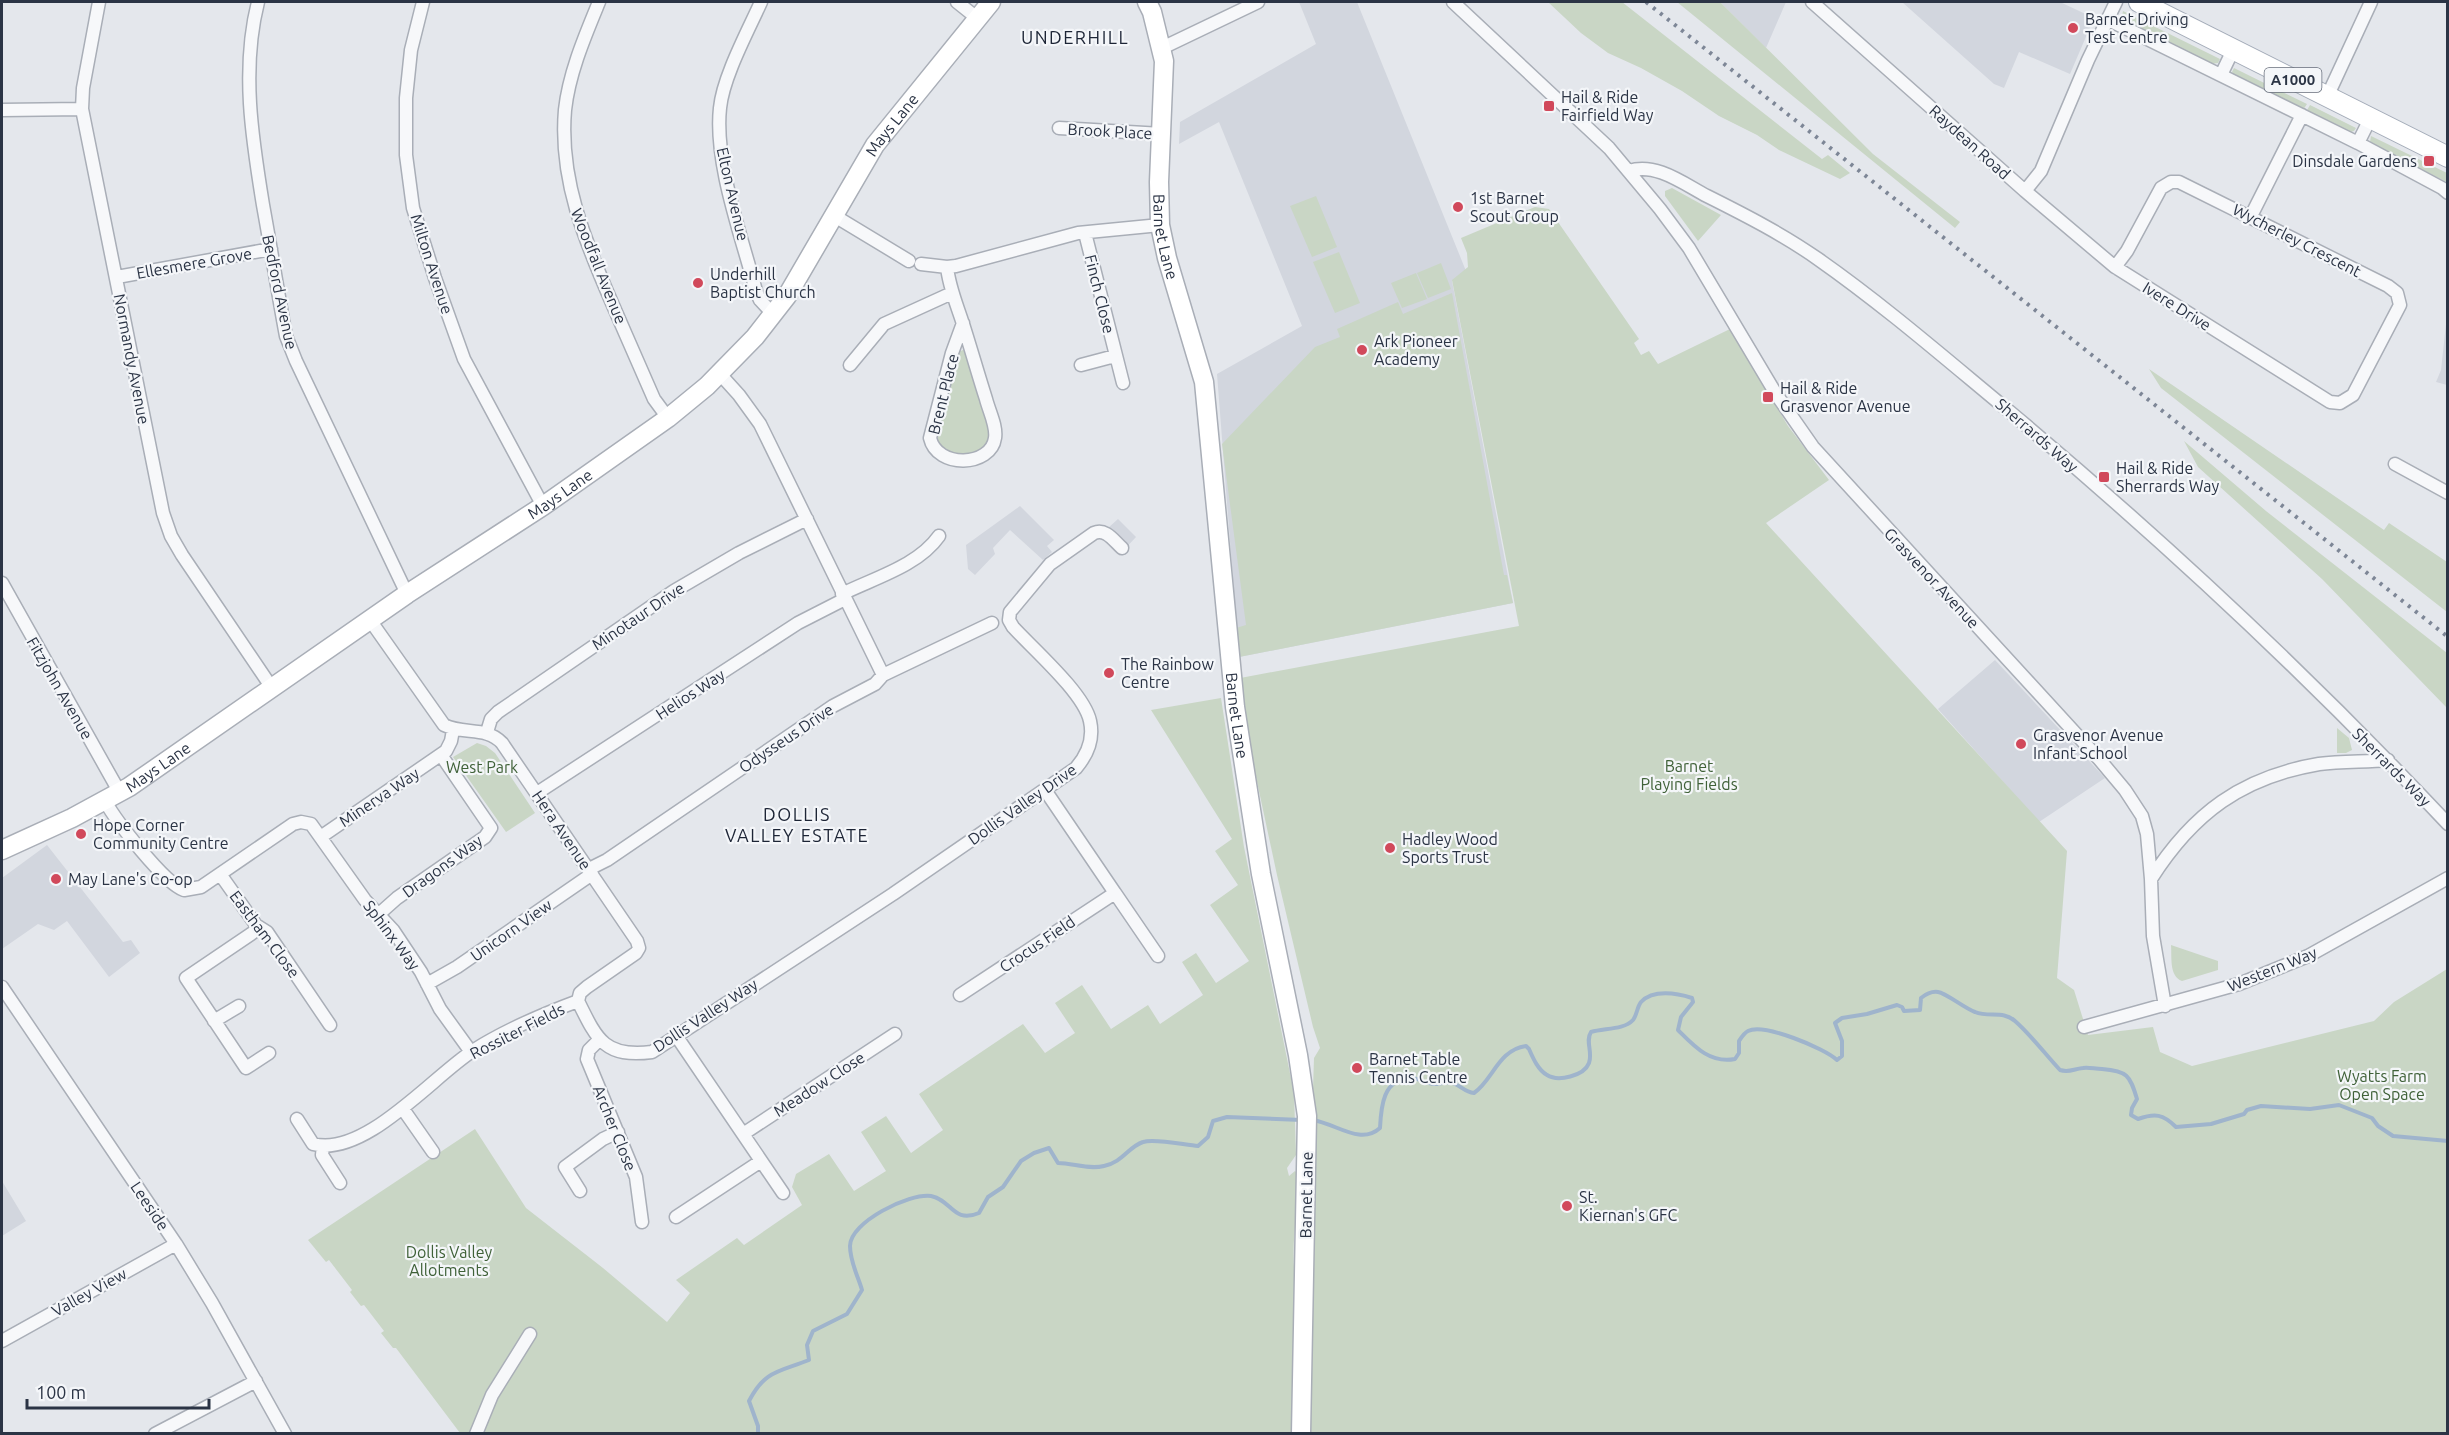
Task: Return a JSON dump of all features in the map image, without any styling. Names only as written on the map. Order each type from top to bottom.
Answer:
[{"type":"main road","name":"A1000","points":[[2139,2],[2448,158]]},
{"type":"street","name":"Normandy Avenue","points":[[99,2],[83,88],[82,109],[166,524],[182,555],[272,688]]},
{"type":"street","name":"Bedford Avenue","points":[[258,2],[253,25],[249,104],[253,143],[290,349],[407,594]]},
{"type":"street","name":"Milton Avenue","points":[[423,2],[412,42],[406,98],[406,154],[413,208],[435,278],[465,359],[543,506]]},
{"type":"street","name":"Woodfall Avenue","points":[[598,2],[568,89],[564,129],[569,182],[576,214],[587,245],[652,393],[669,418]]},
{"type":"street","name":"Elton Avenue","points":[[761,2],[724,90],[720,107],[720,131],[728,184],[756,291],[763,304],[774,315]]},
{"type":"street","points":[[957,2],[977,18]]},
{"type":"street","name":"Mays Lane","points":[[2,850],[113,797],[407,594],[543,506],[669,418],[720,374],[774,315],[793,287],[875,145],[991,2]]},
{"type":"street","name":"Barnet Lane","points":[[1147,2],[1162,48],[1165,75],[1161,134],[1160,225],[1167,258],[1204,382],[1235,707],[1261,874],[1298,1055],[1307,1123],[1301,1434]]},
{"type":"street","points":[[1162,48],[1258,2]]},
{"type":"street","name":"Grasvenor Avenue","points":[[1453,2],[1609,148],[1629,171],[1689,248],[1776,394],[1813,447],[2125,790],[2140,811],[2147,834],[2153,936],[2165,1006]]},
{"type":"street","name":"Raydean Road","points":[[1812,2],[2025,191],[2041,171],[2116,2]]},
{"type":"street","points":[[2327,97],[2371,2]]},
{"type":"street","points":[[2108,19],[2358,143],[2448,193]]},
{"type":"street","points":[[2221,75],[2233,50]]},
{"type":"street","points":[[2,110],[82,109]]},
{"type":"street","points":[[2251,216],[2302,116]]},
{"type":"street","points":[[2358,143],[2370,119]]},
{"type":"street","name":"Brook Place","points":[[1059,128],[1161,134]]},
{"type":"street","name":"Sherrards Way","points":[[1629,171],[1640,168],[1655,170],[1730,207],[1816,257],[1858,288],[2041,438],[2117,505],[2255,631],[2388,760],[2448,824]]},
{"type":"street","name":"Wycherley Crescent","points":[[2115,267],[2127,251],[2158,191],[2167,184],[2185,183],[2388,286],[2399,297],[2399,311],[2358,385],[2349,399],[2340,403]]},
{"type":"street","name":"Ivere Drive","points":[[2025,191],[2115,267],[2325,400],[2340,403]]},
{"type":"street","points":[[833,215],[915,262],[947,267],[1084,233],[1160,225]]},
{"type":"street","name":"Finch Close","points":[[1084,233],[1123,383]]},
{"type":"street","name":"Ellesmere Grove","points":[[117,277],[271,249]]},
{"type":"street","name":"Brent Place","points":[[947,267],[952,292],[963,323],[995,434],[995,441],[989,452],[977,459],[947,459],[934,450],[930,438],[952,353],[963,323]]},
{"type":"street","points":[[850,365],[884,324],[952,292]]},
{"type":"street","name":"Finch Close","points":[[1081,365],[1115,356]]},
{"type":"street","points":[[720,374],[760,424],[883,675]]},
{"type":"street","points":[[2395,464],[2448,493]]},
{"type":"street","name":"Minotaur Drive","points":[[487,732],[491,719],[498,712],[650,607],[738,553],[807,519]]},
{"type":"street","name":"Dollis Valley Drive","points":[[843,926],[1045,790],[1076,768],[1083,760],[1091,741],[1090,721],[1080,700],[1013,627],[1009,616],[1015,604],[1050,564],[1094,533],[1100,531],[1106,533],[1122,548]]},
{"type":"street","name":"Helios Way","points":[[537,793],[798,623],[915,558],[931,546],[939,536]]},
{"type":"street","name":"Fitzjohn Avenue","points":[[2,583],[113,797],[119,821],[170,882],[178,888],[184,890],[201,887],[220,874]]},
{"type":"street","points":[[370,620],[439,719],[453,730],[487,732]]},
{"type":"street","name":"Odysseus Drive","points":[[590,871],[833,706],[875,684],[883,675],[992,623]]},
{"type":"street","points":[[441,755],[448,749],[453,730]]},
{"type":"street","name":"Hera Avenue","points":[[487,732],[502,743],[637,940],[639,948],[629,960],[580,993],[578,1001]]},
{"type":"street","name":"Minerva Way","points":[[322,836],[441,755]]},
{"type":"street","name":"Dragons Way","points":[[379,914],[397,898],[485,837],[490,828],[441,755]]},
{"type":"street","points":[[2151,879],[2164,858],[2193,824],[2223,799],[2247,786],[2320,764],[2388,760]]},
{"type":"street","points":[[1045,790],[1158,956]]},
{"type":"street","name":"Sphinx Way","points":[[220,874],[293,824],[307,823],[322,836],[365,900],[393,930],[440,1009],[471,1052]]},
{"type":"street","name":"Unicorn View","points":[[427,984],[457,967],[590,871]]},
{"type":"street","name":"Eastham Close","points":[[220,874],[256,925],[267,932],[330,1025]]},
{"type":"street","name":"Western Way","points":[[2084,1027],[2239,984],[2308,956],[2448,878]]},
{"type":"street","name":"Crocus Field","points":[[960,995],[1114,893]]},
{"type":"street","points":[[256,925],[255,931],[186,978],[246,1068],[269,1053]]},
{"type":"street","name":"Dollis Valley Way","points":[[599,1040],[615,1050],[633,1054],[652,1052],[843,926]]},
{"type":"street","name":"Leeside","points":[[2,987],[176,1244],[212,1303],[285,1434]]},
{"type":"street","points":[[578,1001],[599,1040]]},
{"type":"street","name":"Rossiter Fields","points":[[323,1146],[334,1146],[350,1140],[381,1124],[471,1052],[515,1028],[578,1001]]},
{"type":"street","points":[[214,1021],[239,1006]]},
{"type":"street","name":"Meadow Close","points":[[743,1134],[895,1034]]},
{"type":"street","points":[[676,1037],[783,1193]]},
{"type":"street","name":"Archer Close","points":[[599,1040],[589,1050],[587,1059],[636,1177],[642,1222]]},
{"type":"street","points":[[403,1108],[433,1152]]},
{"type":"street","points":[[297,1119],[313,1144],[323,1146],[322,1155],[340,1183]]},
{"type":"street","points":[[580,1191],[565,1167],[603,1139],[618,1132]]},
{"type":"street","points":[[676,1217],[761,1161]]},
{"type":"street","name":"Valley View","points":[[2,1341],[176,1244]]},
{"type":"street","points":[[476,1434],[492,1395],[530,1334]]},
{"type":"street","points":[[155,1434],[256,1381]]},
{"type":"shaded area","name":"Ark Pioneer Academy","points":[[1299,2],[1357,2],[1466,271],[1452,281],[1513,603],[1239,657],[1217,374],[1302,326],[1219,122],[1179,144],[1180,122],[1316,44]]},
{"type":"shaded area","points":[[1720,2],[1786,2],[1766,48]]},
{"type":"shaded area","points":[[1902,2],[2060,2],[2094,18],[2070,74],[2019,52],[2004,88],[1994,84]]},
{"type":"shaded area","points":[[2447,315],[2448,385],[2436,382],[2441,370]]},
{"type":"shaded area","points":[[1020,506],[1054,540],[1047,546],[1052,552],[1043,560],[1010,530],[993,548],[995,554],[975,575],[968,569],[966,545]]},
{"type":"shaded area","points":[[1118,519],[1136,537],[1122,552],[1108,528]]},
{"type":"shaded area","name":"Grasvenor Avenue Infant School","points":[[1995,660],[2105,778],[2039,822],[1938,709]]},
{"type":"shaded area","points":[[47,845],[123,942],[131,940],[140,953],[109,977],[67,921],[54,930],[38,924],[2,949],[2,878]]},
{"type":"shaded area","points":[[2,1181],[26,1221],[2,1236]]},
{"type":"green space","points":[[1548,2],[1622,2],[1822,159],[1828,155],[1850,173],[1840,179],[1779,150],[1757,135],[1719,116],[1682,91],[1608,53],[1581,33]]},
{"type":"green space","points":[[1677,2],[1720,2],[1873,154],[1960,222],[1955,228]]},
{"type":"green space","points":[[2123,11],[2220,59],[2218,63],[2210,64],[2125,22],[2122,16]]},
{"type":"green space","points":[[2234,68],[2307,104],[2303,110],[2235,77],[2232,72]]},
{"type":"green space","points":[[2310,105],[2356,128],[2348,133],[2306,112]]},
{"type":"green space","points":[[2371,136],[2447,173],[2447,182],[2373,146],[2370,142]]},
{"type":"green space","points":[[1672,188],[1721,215],[1698,241],[1665,196],[1665,191]]},
{"type":"green space","points":[[1316,196],[1337,247],[1312,257],[1290,206]]},
{"type":"green space","points":[[1535,207],[1549,209],[1639,339],[1634,343],[1641,355],[1649,351],[1658,364],[1730,329],[1788,426],[1829,480],[1766,523],[2067,851],[2057,978],[2074,990],[2088,1035],[2153,1027],[2160,1052],[2192,1066],[2374,1021],[2394,1002],[2447,969],[2447,1433],[1302,1433],[1314,1058],[1320,1048],[1277,875],[1235,679],[1519,626],[1452,280],[1468,267],[1467,253],[1461,238]]},
{"type":"green space","points":[[1339,252],[1360,303],[1335,313],[1313,262]]},
{"type":"green space","points":[[1441,263],[1451,289],[1428,298],[1417,273]]},
{"type":"green space","points":[[1416,273],[1427,299],[1402,308],[1391,283]]},
{"type":"green space","points":[[1452,293],[1504,575],[1507,575],[1513,603],[1239,657],[1236,628],[1246,625],[1222,444],[1315,347],[1340,337],[1337,329],[1398,302],[1403,314]]},
{"type":"green space","points":[[966,351],[991,431],[988,445],[973,453],[956,454],[945,451],[938,443],[938,424],[958,352]]},
{"type":"green space","points":[[2149,369],[2384,530],[2389,523],[2447,562],[2447,612],[2161,388]]},
{"type":"green space","points":[[2184,441],[2266,511],[2447,653],[2447,708],[2322,579],[2198,467]]},
{"type":"green space","name":"Dollis Valley Allotments","points":[[1221,698],[1244,847],[1294,1093],[1296,1155],[1287,1168],[1289,1176],[1295,1171],[1299,1175],[1294,1251],[1295,1283],[1299,1304],[1294,1308],[1297,1433],[460,1433],[396,1348],[393,1348],[381,1333],[384,1331],[364,1305],[361,1306],[350,1292],[352,1290],[329,1260],[326,1262],[308,1240],[475,1129],[526,1208],[667,1322],[690,1293],[676,1280],[737,1238],[744,1245],[802,1205],[792,1187],[796,1174],[829,1154],[854,1191],[886,1171],[861,1132],[886,1116],[911,1153],[943,1130],[919,1094],[1023,1024],[1045,1053],[1075,1033],[1055,1003],[1082,985],[1111,1029],[1148,1005],[1160,1024],[1203,995],[1182,962],[1196,953],[1216,983],[1249,961],[1210,905],[1238,885],[1215,851],[1232,839],[1151,710]]},
{"type":"green space","points":[[2337,728],[2349,738],[2352,750],[2337,753]]},
{"type":"green space","name":"West Park","points":[[477,743],[495,753],[535,813],[506,832],[453,757]]},
{"type":"green space","points":[[2171,945],[2218,961],[2218,970],[2182,981],[2178,979],[2173,971]]},
{"type":"waterway","points":[[1312,1120],[1356,1134],[1372,1133],[1380,1128],[1385,1095],[1394,1083],[1411,1078],[1431,1084],[1451,1082],[1474,1093],[1502,1059],[1509,1053],[1526,1046],[1538,1067],[1547,1075],[1564,1078],[1576,1074],[1586,1068],[1589,1063],[1589,1035],[1591,1032],[1629,1023],[1633,1020],[1641,1002],[1652,995],[1672,994],[1692,998],[1693,1002],[1681,1017],[1678,1030],[1696,1048],[1718,1059],[1735,1059],[1739,1053],[1739,1041],[1745,1033],[1756,1029],[1794,1038],[1820,1049],[1837,1060],[1842,1056],[1842,1041],[1835,1023],[1842,1018],[1867,1014],[1897,1005],[1904,1011],[1920,1010],[1921,998],[1935,992],[1946,995],[1975,1012],[2006,1016],[2015,1021],[2060,1070],[2088,1068],[2122,1073],[2129,1079],[2135,1091],[2137,1099],[2131,1115],[2138,1119],[2158,1116],[2167,1119],[2176,1127],[2211,1124],[2261,1106],[2310,1109],[2339,1105],[2372,1118],[2378,1126],[2393,1136],[2448,1141]]},
{"type":"waterway","points":[[758,1434],[758,1426],[749,1401],[761,1383],[774,1373],[809,1360],[807,1345],[813,1331],[847,1314],[862,1290],[851,1258],[850,1246],[853,1237],[870,1219],[882,1211],[909,1199],[931,1196],[938,1198],[963,1216],[979,1213],[988,1197],[1003,1187],[1021,1161],[1049,1148],[1058,1163],[1098,1167],[1111,1164],[1143,1142],[1162,1141],[1198,1146],[1208,1137],[1213,1121],[1227,1117],[1302,1120]]},
{"type":"railway","points":[[1646,2],[2448,637]]},
{"type":"place","name":"Barnet Driving Test Centre","points":[[2073,28]]},
{"type":"place","name":"Hail & Ride Fairfield Way","points":[[1549,106]]},
{"type":"place","name":"Dinsdale Gardens","points":[[2429,161]]},
{"type":"place","name":"1st Barnet Scout Group","points":[[1458,207]]},
{"type":"place","name":"Underhill Baptist Church","points":[[698,283]]},
{"type":"place","name":"Ark Pioneer Academy","points":[[1362,350]]},
{"type":"place","name":"Hail & Ride Grasvenor Avenue","points":[[1768,397]]},
{"type":"place","name":"Hail & Ride Sherrards Way","points":[[2104,477]]},
{"type":"place","name":"The Rainbow Centre","points":[[1109,673]]},
{"type":"place","name":"Grasvenor Avenue Infant School","points":[[2021,744]]},
{"type":"place","name":"Hope Corner Community Centre","points":[[81,834]]},
{"type":"place","name":"Hadley Wood Sports Trust","points":[[1390,848]]},
{"type":"place","name":"May Lane's Co-op","points":[[56,879]]},
{"type":"place","name":"Barnet Table Tennis Centre","points":[[1357,1068]]},
{"type":"place","name":"St. Kiernan's GFC","points":[[1567,1206]]},
{"type":"district","name":"UNDERHILL","points":[[1075,38]]},
{"type":"district","name":"DOLLIS VALLEY ESTATE","points":[[797,825]]},
{"type":"park label","name":"Barnet Playing Fields","points":[[1689,775]]},
{"type":"park label","name":"Wyatts Farm Open Space","points":[[2382,1085]]}]
